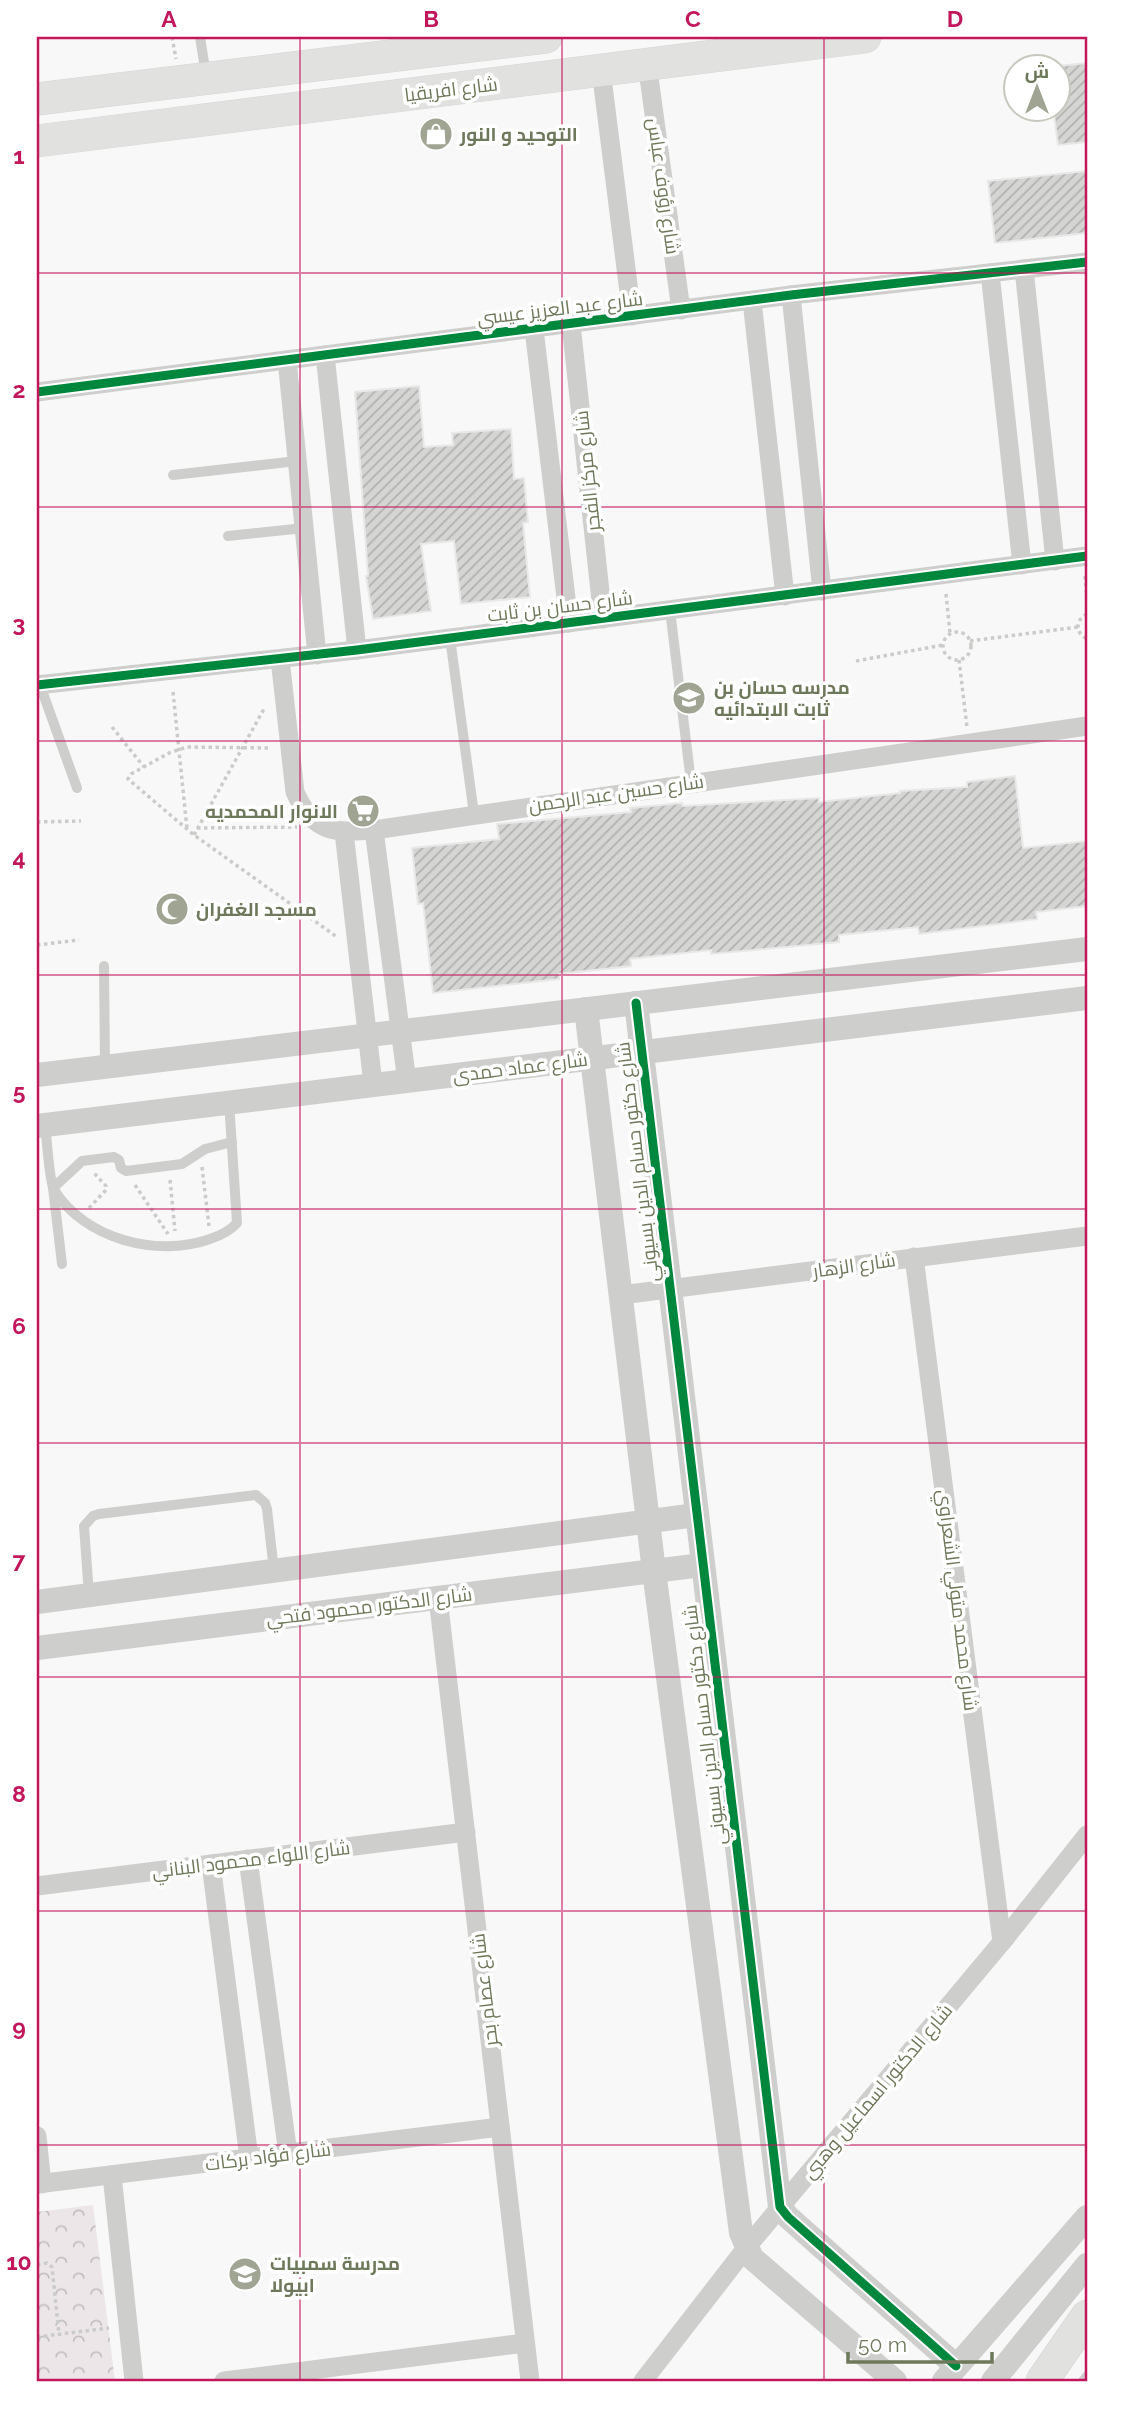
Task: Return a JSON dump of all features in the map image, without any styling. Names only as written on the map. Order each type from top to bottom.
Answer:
[{"type":"main road","name":"شارع افريقيا","points":[[37,99],[206,79],[367,48],[546,37]]},
{"type":"main road","name":"شارع افريقيا","points":[[37,141],[865,37]]},
{"type":"main road","points":[[1042,2381],[1087,2316]]},
{"type":"street","name":"شارع رؤوف عباس","points":[[647,63],[681,310]]},
{"type":"street","points":[[601,70],[632,316]]},
{"type":"street","name":"شارع عبد العزيز عيسي","points":[[37,392],[792,295],[1087,262]]},
{"type":"street","points":[[1024,269],[1055,561]]},
{"type":"street","points":[[990,272],[1022,565]]},
{"type":"street","points":[[792,295],[822,591]]},
{"type":"street","points":[[752,300],[785,596]]},
{"type":"street","name":"شارع مركز الفجر","points":[[571,324],[603,619]]},
{"type":"street","name":"شارع مركز الفجر","points":[[534,329],[569,623]]},
{"type":"street","points":[[325,355],[357,650]]},
{"type":"street","points":[[287,360],[317,655]]},
{"type":"street","name":"شارع حسان بن ثابت","points":[[38,685],[317,655],[1087,556]]},
{"type":"street","points":[[280,659],[295,792],[302,808],[313,821]]},
{"type":"street","name":"شارع حسين عبد الرحمن","points":[[313,821],[328,830],[374,830],[1087,726]]},
{"type":"street","points":[[374,830],[407,1082]]},
{"type":"street","points":[[344,832],[373,1084]]},
{"type":"street","points":[[37,1075],[1087,949]]},
{"type":"street","name":"شارع عماد حمدى","points":[[41,1125],[1087,998]]},
{"type":"street","name":"شارع دكتور حسام الدين بسيوني","points":[[636,1003],[780,2207]]},
{"type":"street","name":"شارع دكتور حسام الدين بسيوني","points":[[586,1009],[654,1571],[746,2248]]},
{"type":"street","name":"شارع الزهار","points":[[621,1295],[1087,1236]]},
{"type":"street","name":"شارع محمد متولي الشعراوي","points":[[914,1257],[1002,1942]]},
{"type":"street","points":[[37,1602],[696,1515]]},
{"type":"street","name":"شارع الدكتور محمود فتحي","points":[[37,1648],[702,1565]]},
{"type":"street","name":"شارع عصام بحر","points":[[438,1598],[530,2381]]},
{"type":"street","name":"شارع اللواء محمود البناني","points":[[37,1886],[466,1832]]},
{"type":"street","name":"شارع الدكتور اسماعيل وهبي","points":[[643,2381],[746,2248],[1002,1942],[1087,1835]]},
{"type":"street","points":[[248,1859],[288,2154]]},
{"type":"street","points":[[211,1864],[249,2158]]},
{"type":"street","name":"شارع فؤاد بركات","points":[[39,2184],[500,2127]]},
{"type":"street","points":[[37,2136],[39,2184]]},
{"type":"street","points":[[112,2175],[134,2381]]},
{"type":"street","points":[[780,2207],[950,2374],[1087,2217]]},
{"type":"street","points":[[746,2248],[752,2258],[895,2381]]},
{"type":"street","points":[[993,2381],[1087,2265]]},
{"type":"street","points":[[224,2381],[298,2376],[525,2343]]},
{"type":"lane","points":[[200,37],[206,79]]},
{"type":"lane","points":[[173,475],[297,461]]},
{"type":"lane","points":[[228,536],[304,528]]},
{"type":"lane","points":[[670,610],[691,782]]},
{"type":"lane","points":[[450,638],[474,814]]},
{"type":"lane","points":[[38,685],[77,788]]},
{"type":"lane","points":[[104,966],[105,1067]]},
{"type":"lane","points":[[53,1188],[80,1217],[107,1234],[141,1245],[177,1247],[211,1239],[237,1223],[229,1102]]},
{"type":"lane","points":[[41,1125],[53,1188],[62,1264]]},
{"type":"lane","points":[[53,1188],[82,1161],[114,1157],[126,1171],[168,1166],[183,1164],[200,1151],[232,1142]]},
{"type":"lane","points":[[89,1595],[84,1526],[88,1520],[99,1514],[256,1495],[265,1503],[267,1509],[274,1571]]},
{"type":"lane","points":[[1083,2381],[1087,2375]]},
{"type":"path","points":[[944,575],[950,633]]},
{"type":"path","points":[[1087,614],[1081,618],[1078,628],[1087,639]]},
{"type":"path","points":[[970,640],[1078,628]]},
{"type":"path","points":[[950,633],[965,634],[970,640],[969,653],[959,660],[947,656],[943,645],[950,633]]},
{"type":"path","points":[[856,661],[943,645]]},
{"type":"path","points":[[959,660],[969,743]]},
{"type":"path","points":[[173,692],[187,829]]},
{"type":"path","points":[[194,835],[268,702]]},
{"type":"path","points":[[113,727],[144,767]]},
{"type":"path","points":[[268,748],[195,746],[179,749],[129,776],[128,781],[194,835],[358,953]]},
{"type":"path","points":[[37,822],[81,821]]},
{"type":"path","points":[[197,828],[287,828],[313,821]]},
{"type":"path","points":[[37,945],[79,940]]},
{"type":"path","points":[[200,1151],[211,1239]]},
{"type":"path","points":[[80,1217],[106,1190],[106,1186],[82,1161]]},
{"type":"path","points":[[168,1166],[177,1247]]},
{"type":"path","points":[[126,1171],[177,1247]]},
{"type":"path","points":[[37,2265],[47,2263],[52,2267],[59,2334]]},
{"type":"path","points":[[37,2337],[128,2326]]},
{"type":"green space","points":[[93,2205],[115,2381],[37,2381],[37,2212]]},
{"type":"building","points":[[1087,63],[1087,142],[1058,145],[1055,122],[1072,122],[1072,65]]},
{"type":"building","points":[[1087,171],[1087,233],[995,243],[988,181]]},
{"type":"building","points":[[419,386],[424,447],[453,445],[452,433],[511,429],[514,479],[524,478],[528,522],[523,523],[530,597],[461,604],[454,541],[421,544],[431,611],[373,619],[366,576],[355,392]]},
{"type":"building","points":[[1015,776],[1023,848],[1087,841],[1087,906],[1036,912],[1037,919],[919,934],[918,927],[839,935],[839,942],[711,954],[711,950],[630,959],[631,966],[559,974],[559,979],[433,993],[423,903],[418,904],[412,848],[499,839],[497,824],[631,812],[630,808],[682,803],[683,806],[819,798],[819,802],[900,791],[967,787],[967,782]]},
{"type":"cycle path","points":[[37,392],[791,295],[1087,262]]},
{"type":"cycle path","points":[[37,685],[357,650],[1087,556]]},
{"type":"cycle path","points":[[636,1003],[780,2207],[956,2366]]},
{"type":"place","name":"التوحيد و النور","points":[[436,134]]},
{"type":"place","name":"مدرسه حسان بن ثابت الابتدائيه","points":[[689,698]]},
{"type":"place","name":"الانوار المحمديه","points":[[363,811]]},
{"type":"place","name":"مسجد الغفران","points":[[172,909]]},
{"type":"place","name":"مدرسة سمبيات ابيولا","points":[[245,2274]]}]
